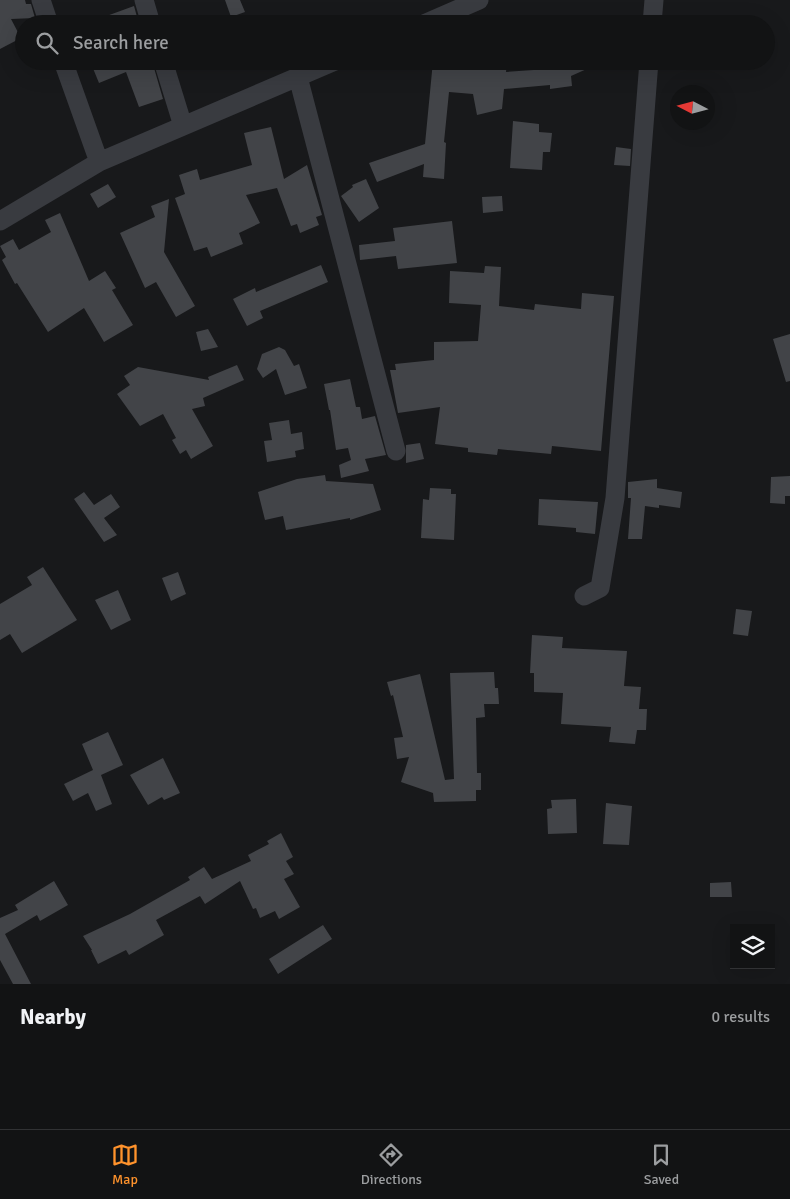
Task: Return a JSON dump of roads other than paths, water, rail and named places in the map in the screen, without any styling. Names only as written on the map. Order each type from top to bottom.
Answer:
[{"type":"street","points":[[41,0],[46,15]]},
{"type":"street","points":[[144,0],[148,15]]},
{"type":"street","points":[[445,15],[480,0]]},
{"type":"street","points":[[653,15],[654,0]]},
{"type":"street","points":[[66,70],[99,162]]},
{"type":"street","points":[[166,70],[183,126]]},
{"type":"street","points":[[0,221],[99,162],[314,70]]},
{"type":"street","points":[[584,596],[600,588],[616,498],[648,70]]},
{"type":"street","points":[[298,77],[396,451]]}]
